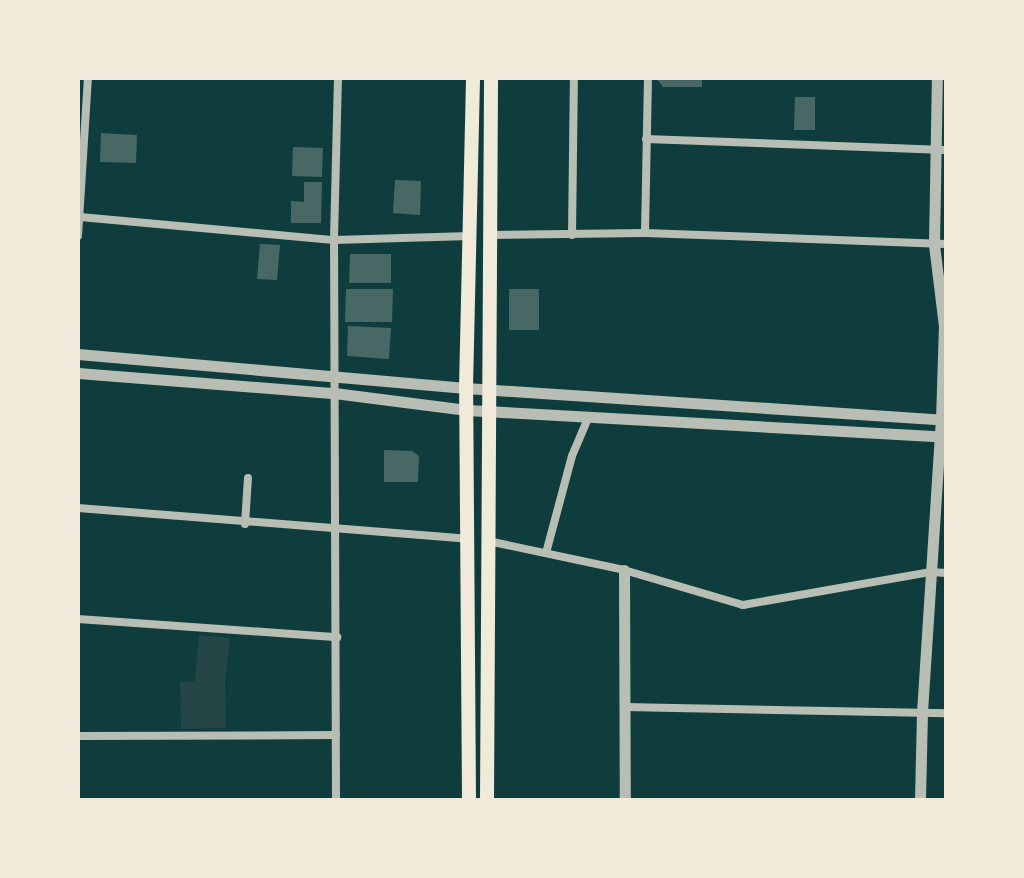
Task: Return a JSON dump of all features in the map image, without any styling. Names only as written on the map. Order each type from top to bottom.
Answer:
[{"type":"main road","points":[[469,800],[466,388],[473,78]]},
{"type":"main road","points":[[487,800],[491,78]]},
{"type":"street","points":[[78,236],[88,78]]},
{"type":"street","points":[[336,800],[334,240],[338,78]]},
{"type":"street","points":[[572,235],[574,78]]},
{"type":"street","points":[[645,233],[648,78]]},
{"type":"street","points":[[920,800],[922,712],[944,420],[945,326],[937,78]]},
{"type":"street","points":[[646,139],[941,150]]},
{"type":"street","points":[[80,217],[334,240],[471,236]]},
{"type":"street","points":[[489,235],[645,233],[940,244]]},
{"type":"street","points":[[78,354],[334,374],[466,388],[944,420]]},
{"type":"street","points":[[78,373],[334,393],[467,410],[943,437]]},
{"type":"street","points":[[546,553],[572,456],[589,416]]},
{"type":"street","points":[[245,524],[248,478]]},
{"type":"street","points":[[78,508],[245,524],[468,539]]},
{"type":"street","points":[[488,541],[624,570],[743,605],[931,572],[946,573]]},
{"type":"street","points":[[624,570],[625,800]]},
{"type":"street","points":[[78,619],[337,637]]},
{"type":"street","points":[[624,707],[946,713]]},
{"type":"street","points":[[78,736],[336,735]]},
{"type":"shaded area","points":[[199,635],[230,638],[225,683],[226,728],[181,729],[180,682],[195,682]]},
{"type":"building","points":[[656,78],[702,78],[702,87],[663,87]]},
{"type":"building","points":[[795,97],[815,97],[815,130],[794,130]]},
{"type":"building","points":[[101,133],[137,135],[136,163],[100,162]]},
{"type":"building","points":[[293,147],[323,148],[322,177],[292,176]]},
{"type":"building","points":[[395,180],[421,181],[420,215],[393,213]]},
{"type":"building","points":[[304,182],[322,182],[321,223],[291,223],[291,201],[304,202]]},
{"type":"building","points":[[260,244],[280,245],[277,280],[257,279]]},
{"type":"building","points":[[350,254],[391,254],[391,283],[349,283]]},
{"type":"building","points":[[346,289],[393,289],[392,322],[345,322]]},
{"type":"building","points":[[509,289],[539,289],[539,330],[509,330]]},
{"type":"building","points":[[348,326],[391,328],[389,359],[347,356]]},
{"type":"building","points":[[384,450],[412,451],[419,456],[418,482],[384,482]]}]
